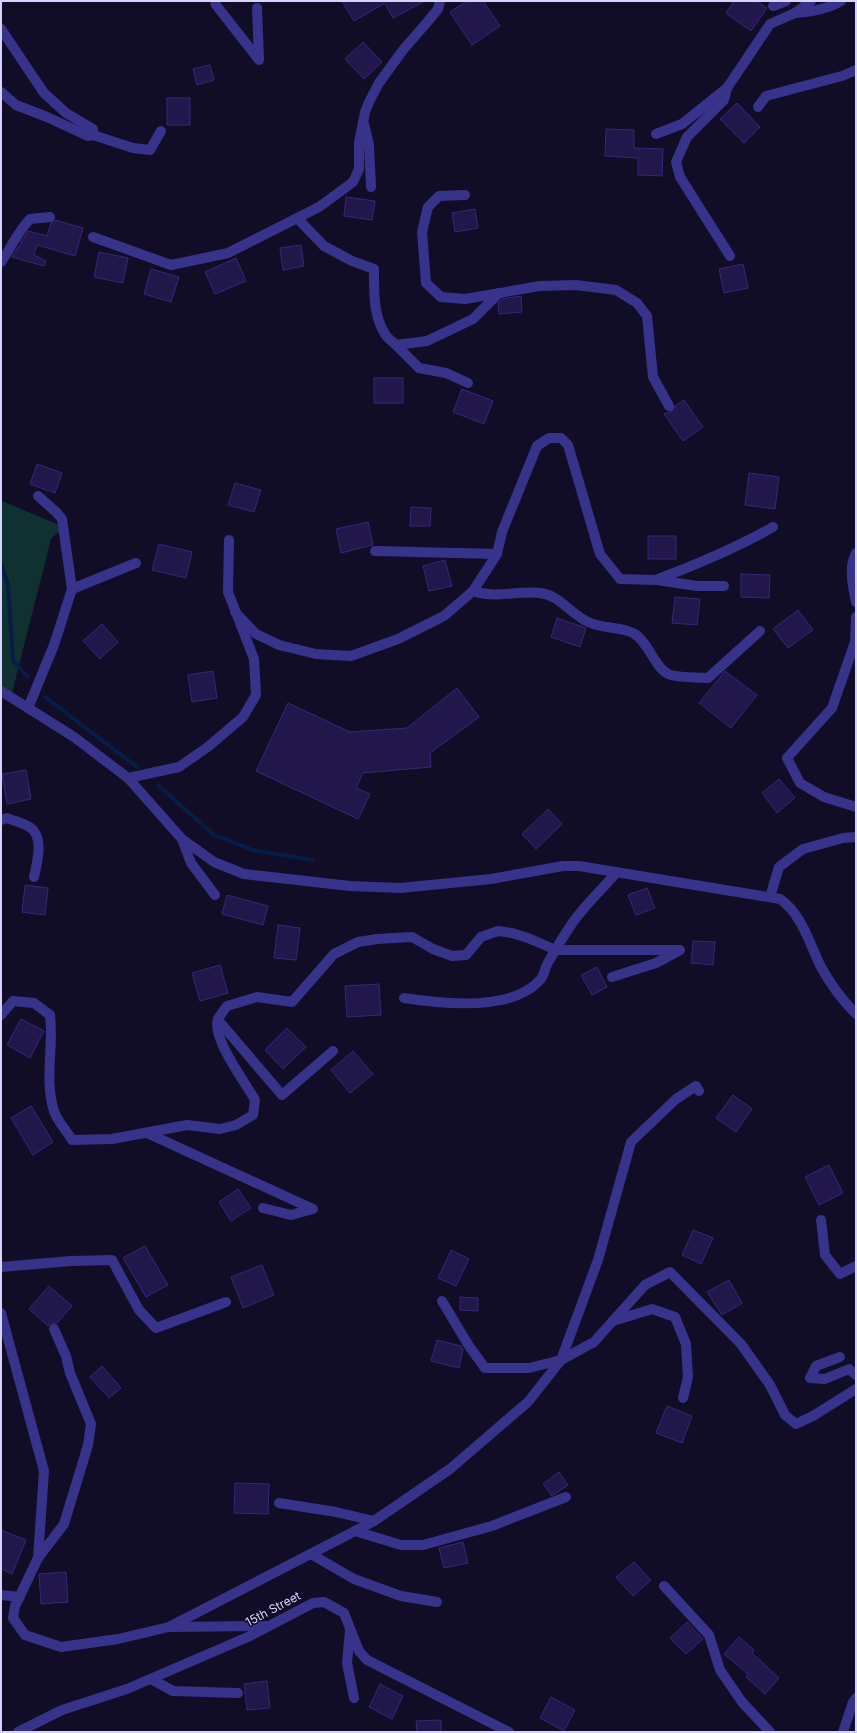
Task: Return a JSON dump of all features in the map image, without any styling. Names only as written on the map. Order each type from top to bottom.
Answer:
[{"type":"street","points":[[215,1],[216,5],[259,60],[257,8]]},
{"type":"street","points":[[92,237],[171,265],[228,252],[298,219],[319,207],[353,182],[359,169],[359,142],[365,112],[379,83],[403,50],[430,20],[438,9],[441,1]]},
{"type":"street","points":[[773,6],[786,1]]},
{"type":"street","points":[[656,134],[682,124],[727,88],[770,24],[795,13],[812,1]]},
{"type":"street","points":[[795,13],[808,12],[834,5],[841,1]]},
{"type":"street","points":[[1,29],[44,93],[66,113],[93,129],[93,135]]},
{"type":"street","points":[[758,107],[766,96],[842,76],[856,70]]},
{"type":"street","points":[[727,88],[724,100],[687,137],[676,162],[680,177],[730,256]]},
{"type":"street","points":[[1,92],[16,105],[47,117],[88,136],[93,135],[133,148],[150,150],[161,131]]},
{"type":"street","points":[[363,120],[369,145],[371,187]]},
{"type":"street","points":[[466,195],[440,196],[428,207],[422,232],[423,264],[426,283],[441,297],[465,298],[540,286],[576,285],[616,290],[637,303],[646,316],[653,377],[669,406]]},
{"type":"street","points":[[1,262],[12,247],[22,227],[30,219],[50,217]]},
{"type":"street","points":[[298,219],[324,246],[352,261],[374,269],[374,294],[378,320],[385,335],[396,344],[419,368],[446,373],[468,383]]},
{"type":"street","points":[[396,344],[426,341],[473,319],[499,293]]},
{"type":"street","points":[[235,612],[256,634],[279,645],[316,654],[351,656],[398,639],[444,616],[473,591],[496,554],[502,532],[537,446],[549,438],[561,438],[568,445],[600,554],[620,579],[656,580],[697,586],[724,586]]},
{"type":"street","points":[[28,708],[54,644],[72,589],[62,519],[38,496]]},
{"type":"street","points":[[656,580],[701,563],[748,541],[773,527]]},
{"type":"street","points":[[128,778],[179,767],[209,746],[242,717],[256,695],[254,659],[228,592],[229,540]]},
{"type":"street","points":[[375,551],[496,554]]},
{"type":"street","points":[[856,554],[853,560],[852,579],[856,602]]},
{"type":"street","points":[[72,589],[136,563]]},
{"type":"street","points":[[473,591],[484,595],[539,593],[553,595],[590,623],[632,633],[640,638],[664,672],[671,675],[708,678],[760,631]]},
{"type":"street","points":[[856,617],[855,642],[832,708],[787,758],[800,783],[824,797],[856,807]]},
{"type":"street","points":[[1,692],[74,736],[128,778],[182,839],[214,862],[244,874],[350,886],[400,888],[491,878],[563,866],[617,872],[780,899],[797,918],[822,968],[834,988],[856,1014]]},
{"type":"street","points":[[1,820],[7,818],[31,828],[37,838],[38,857],[34,877]]},
{"type":"street","points":[[770,897],[779,867],[803,849],[844,838],[856,837]]},
{"type":"street","points":[[182,839],[191,863],[215,895]]},
{"type":"street","points":[[404,998],[443,1004],[488,1001],[510,998],[531,988],[541,979],[548,962],[573,922],[617,872]]},
{"type":"street","points":[[1,1015],[13,1001],[34,1003],[50,1015],[52,1030],[49,1080],[54,1112],[72,1140],[112,1140],[187,1126],[220,1129],[236,1125],[253,1115],[255,1100],[228,1058],[218,1035],[218,1020],[227,1006],[257,997],[292,1002],[334,954],[358,942],[377,939],[412,937],[433,949],[452,956],[466,955],[481,937],[498,931],[512,933],[528,938],[556,950],[680,950],[656,963],[612,977]]},
{"type":"street","points":[[218,1020],[282,1095],[333,1051]]},
{"type":"street","points":[[169,1627],[374,1521],[450,1469],[528,1402],[561,1360],[598,1260],[631,1142],[676,1099],[696,1086],[699,1091]]},
{"type":"street","points":[[147,1133],[313,1209],[291,1215],[263,1208]]},
{"type":"street","points":[[821,1220],[825,1255],[840,1274],[856,1266]]},
{"type":"street","points":[[1,1267],[71,1261],[112,1260],[139,1310],[156,1328],[226,1302]]},
{"type":"street","points":[[442,1301],[469,1346],[485,1368],[529,1368],[561,1360],[594,1342],[644,1285],[670,1272],[741,1344],[770,1385],[786,1415],[796,1424],[813,1416],[856,1389]]},
{"type":"street","points":[[613,1321],[652,1309],[675,1317],[686,1344],[688,1377],[683,1398]]},
{"type":"street","points":[[1,1313],[44,1471],[38,1558]]},
{"type":"street","points":[[54,1329],[66,1356],[70,1373],[91,1424],[88,1445],[64,1524],[38,1558],[15,1606],[13,1618],[25,1635],[61,1647],[118,1639],[169,1627],[271,1626]]},
{"type":"street","points":[[840,1357],[816,1366],[810,1378],[825,1379],[849,1369],[856,1375]]},
{"type":"street","points":[[355,1531],[401,1545],[423,1545],[492,1526],[566,1497]]},
{"type":"street","points":[[279,1503],[336,1512],[374,1521]]},
{"type":"street","points":[[311,1554],[354,1579],[401,1596],[437,1602]]},
{"type":"street","points":[[664,1586],[709,1635],[720,1670],[742,1702],[770,1732]]},
{"type":"street","points":[[1,1595],[20,1596]]},
{"type":"street","name":"15th Street","points":[[18,1732],[62,1710],[127,1689],[250,1636],[313,1603],[324,1602],[344,1613],[359,1651],[367,1660],[509,1732]]},
{"type":"street","points":[[350,1629],[347,1663],[354,1698]]},
{"type":"street","points":[[151,1679],[173,1691],[238,1693]]},
{"type":"street","points":[[842,1732],[853,1702],[856,1698]]},
{"type":"green space","points":[[1,498],[2,501],[64,527],[51,539],[12,693],[1,685]]},
{"type":"building","points":[[342,1],[425,1],[393,18],[385,3],[354,21]]},
{"type":"building","points":[[467,1],[483,1],[500,26],[472,45],[450,12]]},
{"type":"building","points":[[734,1],[756,1],[767,8],[751,31],[726,13]]},
{"type":"building","points":[[363,42],[382,62],[364,79],[345,59]]},
{"type":"building","points":[[210,65],[214,80],[197,85],[193,69]]},
{"type":"building","points":[[167,98],[190,98],[190,125],[167,125]]},
{"type":"building","points":[[737,103],[760,127],[744,143],[720,119]]},
{"type":"building","points":[[606,129],[634,130],[634,148],[663,149],[662,176],[638,175],[638,158],[605,156]]},
{"type":"building","points":[[346,197],[375,201],[372,220],[344,216]]},
{"type":"building","points":[[475,209],[478,228],[455,232],[452,213]]},
{"type":"building","points":[[55,220],[83,228],[75,256],[37,245],[34,255],[46,261],[44,266],[12,257],[18,247],[19,248],[28,231],[47,236],[51,223]]},
{"type":"building","points":[[301,245],[304,266],[283,270],[280,248]]},
{"type":"building","points":[[99,252],[128,258],[123,283],[94,277]]},
{"type":"building","points":[[236,258],[246,281],[215,294],[205,272]]},
{"type":"building","points":[[743,264],[748,288],[724,293],[719,269]]},
{"type":"building","points":[[151,269],[179,277],[171,302],[144,294]]},
{"type":"building","points":[[521,296],[522,312],[499,314],[498,303],[502,299]]},
{"type":"building","points":[[374,378],[403,378],[403,403],[374,403]]},
{"type":"building","points":[[462,389],[493,401],[484,424],[453,412]]},
{"type":"building","points":[[684,400],[703,427],[683,441],[664,414],[672,411],[675,406]]},
{"type":"building","points":[[37,464],[62,473],[55,493],[30,484]]},
{"type":"building","points":[[749,473],[779,477],[775,509],[745,505]]},
{"type":"building","points":[[235,483],[261,490],[254,512],[228,505]]},
{"type":"building","points":[[411,507],[431,508],[430,526],[410,526]]},
{"type":"building","points":[[368,522],[373,545],[341,553],[336,529]]},
{"type":"building","points":[[648,536],[676,536],[676,559],[648,559]]},
{"type":"building","points":[[159,544],[192,552],[186,578],[152,570]]},
{"type":"building","points":[[445,560],[452,586],[429,591],[423,566]]},
{"type":"building","points":[[741,574],[770,575],[769,598],[741,597]]},
{"type":"building","points":[[675,597],[700,599],[697,625],[672,623]]},
{"type":"building","points":[[798,610],[813,630],[788,648],[773,629]]},
{"type":"building","points":[[557,618],[586,628],[580,647],[551,637]]},
{"type":"building","points":[[102,624],[118,642],[100,659],[83,641]]},
{"type":"building","points":[[213,671],[217,698],[192,702],[188,675]]},
{"type":"building","points":[[725,671],[757,695],[731,728],[699,703]]},
{"type":"building","points":[[457,688],[479,717],[430,753],[431,767],[363,773],[356,788],[370,794],[358,819],[256,771],[288,703],[350,732],[407,728]]},
{"type":"building","points":[[26,770],[31,799],[7,804],[2,774]]},
{"type":"building","points":[[779,779],[795,798],[777,813],[762,793]]},
{"type":"building","points":[[548,809],[562,824],[536,849],[522,834]]},
{"type":"building","points":[[25,885],[48,888],[45,915],[22,912]]},
{"type":"building","points":[[647,888],[655,908],[636,915],[628,895]]},
{"type":"building","points":[[227,895],[268,906],[263,925],[222,914]]},
{"type":"building","points":[[278,925],[300,928],[296,960],[274,958]]},
{"type":"building","points":[[693,941],[715,942],[713,965],[691,963]]},
{"type":"building","points":[[220,965],[228,993],[200,1001],[192,973]]},
{"type":"building","points":[[597,967],[607,987],[592,995],[581,975]]},
{"type":"building","points":[[379,984],[381,1015],[347,1017],[345,986]]},
{"type":"building","points":[[21,1019],[44,1031],[30,1058],[7,1045]]},
{"type":"building","points":[[287,1028],[306,1047],[283,1069],[265,1050]]},
{"type":"building","points":[[353,1051],[373,1074],[350,1093],[331,1070]]},
{"type":"building","points":[[733,1095],[752,1109],[736,1132],[716,1118]]},
{"type":"building","points":[[31,1106],[53,1142],[33,1155],[11,1118]]},
{"type":"building","points":[[829,1165],[843,1193],[819,1205],[805,1177]]},
{"type":"building","points":[[238,1189],[251,1208],[231,1221],[219,1202]]},
{"type":"building","points":[[693,1230],[713,1238],[701,1264],[682,1255]]},
{"type":"building","points":[[145,1246],[168,1285],[146,1297],[123,1258]]},
{"type":"building","points":[[451,1250],[469,1259],[456,1286],[438,1278]]},
{"type":"building","points":[[262,1265],[274,1295],[243,1308],[231,1277]]},
{"type":"building","points":[[729,1280],[742,1303],[722,1315],[707,1292]]},
{"type":"building","points":[[49,1286],[72,1306],[57,1323],[52,1323],[48,1326],[29,1309]]},
{"type":"building","points":[[460,1297],[478,1298],[478,1311],[460,1310]]},
{"type":"building","points":[[437,1340],[461,1346],[463,1349],[459,1368],[431,1361]]},
{"type":"building","points":[[102,1366],[121,1388],[109,1398],[90,1377]]},
{"type":"building","points":[[667,1406],[692,1416],[682,1443],[656,1433]]},
{"type":"building","points":[[559,1472],[568,1485],[552,1496],[543,1484]]},
{"type":"building","points":[[235,1483],[269,1484],[268,1514],[234,1513]]},
{"type":"building","points":[[1,1530],[26,1540],[12,1574],[1,1569]]},
{"type":"building","points":[[463,1542],[468,1563],[444,1568],[439,1548]]},
{"type":"building","points":[[634,1562],[651,1580],[633,1596],[616,1577]]},
{"type":"building","points":[[66,1572],[68,1602],[41,1604],[39,1574]]},
{"type":"building","points":[[687,1622],[703,1639],[686,1654],[670,1638]]},
{"type":"building","points":[[739,1637],[754,1650],[752,1653],[779,1678],[765,1694],[746,1677],[748,1674],[724,1654]]},
{"type":"building","points":[[267,1681],[270,1708],[247,1710],[244,1684]]},
{"type":"building","points":[[380,1684],[403,1696],[392,1719],[369,1707]]},
{"type":"building","points":[[551,1697],[575,1710],[564,1731],[540,1718]]},
{"type":"building","points":[[441,1720],[441,1732],[417,1732],[416,1721]]},
{"type":"waterway","points":[[1,564],[8,584],[13,660],[28,677]]},
{"type":"waterway","points":[[45,697],[137,767]]},
{"type":"waterway","points":[[159,786],[214,835],[253,850],[313,860]]}]
